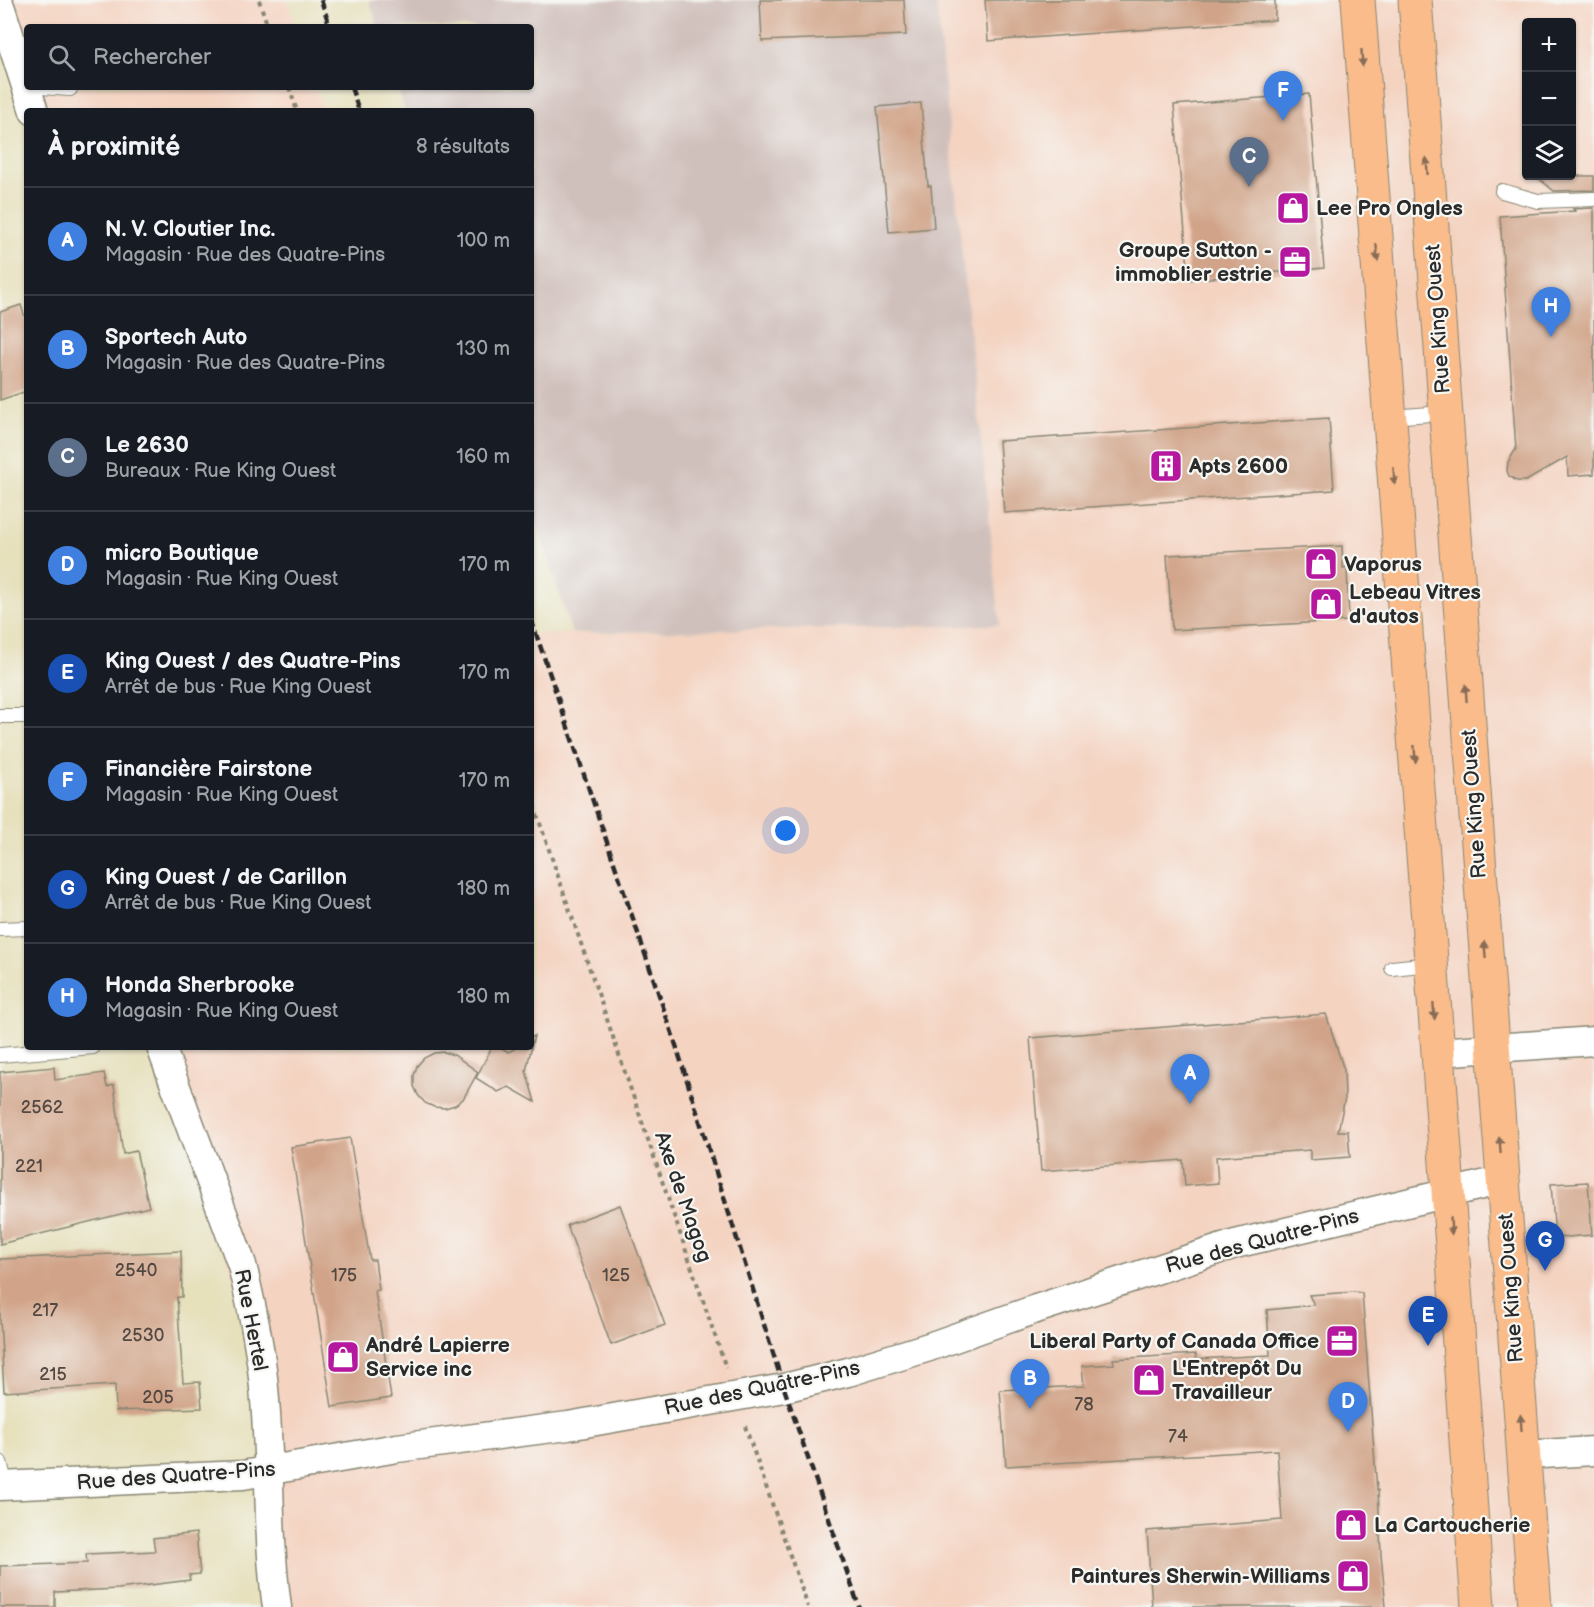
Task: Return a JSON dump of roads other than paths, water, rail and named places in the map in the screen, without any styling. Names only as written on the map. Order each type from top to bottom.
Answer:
[{"type":"main road","points":[[1358,0],[1449,1193],[1478,1607]]},
{"type":"main road","name":"Rue King Ouest","points":[[1415,0],[1535,1607]]},
{"type":"street","points":[[0,6],[24,70]]},
{"type":"street","points":[[1438,1052],[1594,1041]]},
{"type":"street","name":"Rue Hertel","points":[[162,1050],[242,1265],[262,1370],[273,1578],[277,1607]]},
{"type":"street","name":"Rue des Quatre-Pins","points":[[2,1478],[243,1475],[348,1455],[568,1426],[783,1388],[848,1372],[929,1347],[1235,1244],[1503,1180]]},
{"type":"street","points":[[1524,1455],[1594,1451]]},
{"type":"lane","points":[[32,92],[57,90]]},
{"type":"lane","points":[[1502,191],[1538,201],[1594,199]]},
{"type":"lane","points":[[1390,417],[1445,413]]},
{"type":"lane","points":[[0,716],[24,716]]},
{"type":"lane","points":[[0,929],[24,928]]},
{"type":"lane","points":[[1392,968],[1431,964]]},
{"type":"lane","points":[[0,1055],[58,1050]]},
{"type":"railway","points":[[321,0],[329,24]]},
{"type":"railway","points":[[352,90],[358,108]]},
{"type":"railway","points":[[534,628],[674,1039],[784,1388],[859,1607]]},
{"type":"place","name":"Financière Fairstone","points":[[1283,121]]},
{"type":"place","name":"Le 2630","points":[[1249,187]]},
{"type":"place","name":"Lee Pro Ongles","points":[[1293,208]]},
{"type":"place","name":"Groupe Sutton - immoblier estrie","points":[[1295,262]]},
{"type":"place","name":"Honda Sherbrooke","points":[[1551,337]]},
{"type":"place","name":"Apts 2600","points":[[1166,466]]},
{"type":"place","name":"Vaporus","points":[[1321,564]]},
{"type":"place","name":"Lebeau Vitres d'autos","points":[[1326,604]]},
{"type":"place","name":"N. V. Cloutier Inc.","points":[[1190,1104]]},
{"type":"place","name":"King Ouest / de Carillon","points":[[1545,1271]]},
{"type":"place","name":"Liberal Party of Canada Office","points":[[1342,1341]]},
{"type":"place","name":"King Ouest / des Quatre-Pins","points":[[1428,1346]]},
{"type":"place","name":"André Lapierre Service inc","points":[[343,1357]]},
{"type":"place","name":"L'Entrepôt Du Travailleur","points":[[1149,1380]]},
{"type":"place","name":"Sportech Auto","points":[[1030,1409]]},
{"type":"place","name":"micro Boutique","points":[[1348,1432]]},
{"type":"place","name":"La Cartoucherie","points":[[1351,1525]]},
{"type":"place","name":"Paintures Sherwin-Williams","points":[[1353,1576]]}]
